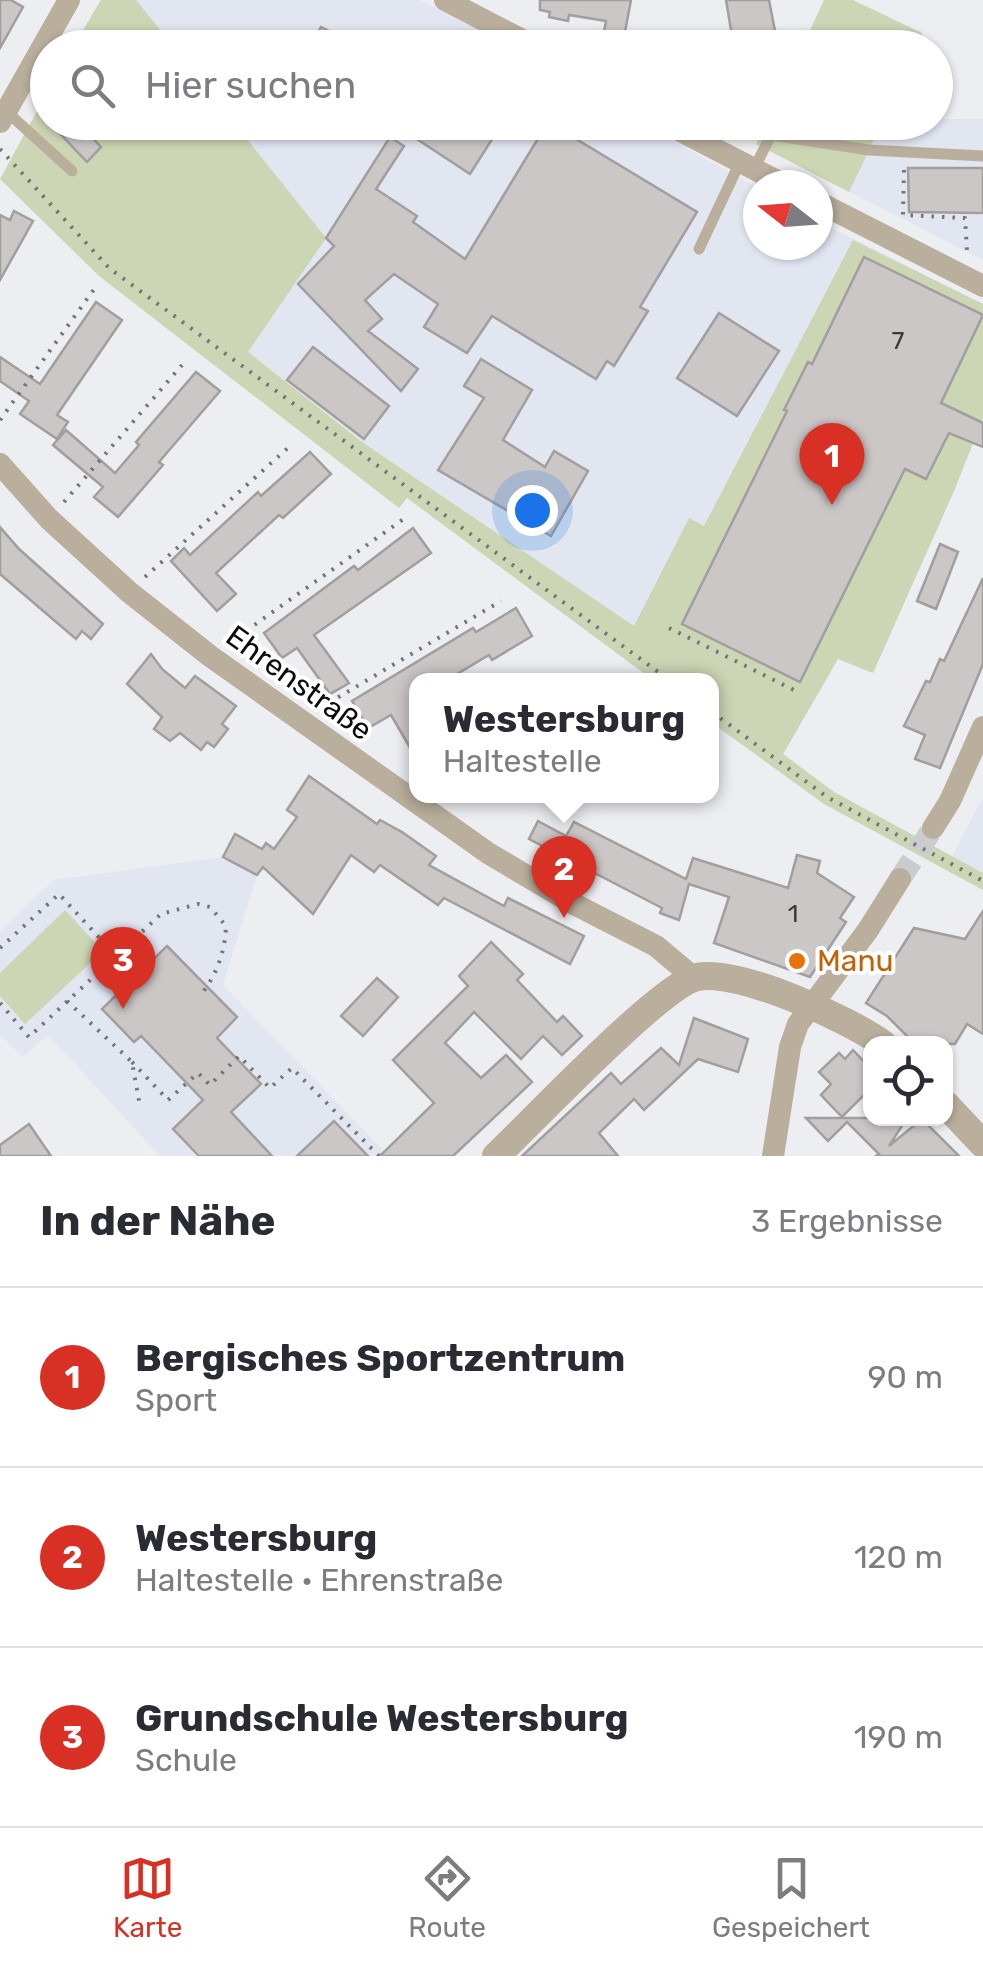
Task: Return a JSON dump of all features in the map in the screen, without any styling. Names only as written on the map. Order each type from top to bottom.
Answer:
[{"type":"street","points":[[52,30],[69,0]]},
{"type":"street","points":[[445,0],[503,30]]},
{"type":"street","points":[[3,117],[30,69]]},
{"type":"street","points":[[698,140],[757,170]]},
{"type":"street","points":[[833,210],[983,286]]},
{"type":"street","name":"Ehrenstraße","points":[[0,464],[50,519],[129,592],[210,656],[409,798]]},
{"type":"street","points":[[933,828],[950,801],[983,727]]},
{"type":"street","name":"Ehrenstraße","points":[[416,803],[488,853],[572,903],[656,946],[693,977]]},
{"type":"street","points":[[773,1156],[790,1047],[798,1024],[868,930],[900,879]]},
{"type":"street","points":[[496,1156],[659,999],[693,977],[734,979],[810,1005],[870,1036]]},
{"type":"street","points":[[953,1112],[983,1144]]},
{"type":"lane","points":[[3,117],[30,138]]},
{"type":"lane","points":[[33,140],[72,170]]},
{"type":"lane","points":[[699,249],[747,165],[767,140]]},
{"type":"lane","points":[[806,140],[904,154],[983,156]]},
{"type":"path","points":[[0,149],[109,268],[659,673]]},
{"type":"path","points":[[904,154],[903,215],[969,218],[968,252],[960,274]]},
{"type":"path","points":[[0,420],[95,288]]},
{"type":"path","points":[[50,519],[182,365]]},
{"type":"path","points":[[129,592],[290,446]]},
{"type":"path","points":[[210,656],[405,518]]},
{"type":"path","points":[[299,721],[501,602]]},
{"type":"path","points":[[669,628],[798,692]]},
{"type":"path","points":[[719,717],[827,797],[983,881]]},
{"type":"path","points":[[0,948],[59,894],[116,956]]},
{"type":"path","points":[[0,1003],[29,1037],[161,914],[198,904],[210,907],[226,926],[226,939],[212,980],[200,996]]},
{"type":"path","points":[[67,1002],[168,1100],[198,1073],[210,1085],[239,1056],[270,1088],[292,1068],[379,1156]]},
{"type":"path","points":[[132,1062],[140,1106]]},
{"type":"shaded area","points":[[101,0],[419,0],[481,30],[84,30]]},
{"type":"shaded area","points":[[953,119],[983,119],[983,260],[833,183],[833,170],[807,170],[756,144],[758,140],[953,140]]},
{"type":"shaded area","points":[[37,140],[672,140],[743,180],[743,260],[833,260],[833,229],[983,304],[983,418],[954,491],[873,673],[838,659],[783,755],[719,687],[719,673],[702,673],[362,442],[247,352]]},
{"type":"shaded area","points":[[983,797],[983,873],[952,857]]},
{"type":"shaded area","points":[[223,857],[257,875],[223,985],[389,1156],[160,1156],[48,1035],[23,1057],[0,1035],[0,931],[54,880]]},
{"type":"green space","points":[[101,0],[136,0],[160,30],[83,30]]},
{"type":"green space","points":[[824,0],[853,0],[916,30],[810,30]]},
{"type":"green space","points":[[30,124],[30,140],[248,140],[326,238],[248,352],[362,442],[634,626],[689,518],[704,526],[853,240],[983,304],[983,418],[954,491],[873,673],[838,659],[783,754],[834,792],[983,873],[983,890],[824,804],[719,728],[719,673],[644,673],[407,498],[399,508],[99,276],[0,179]]},
{"type":"green space","points":[[758,140],[874,140],[849,192],[833,184],[833,170],[806,170],[756,144]]},
{"type":"green space","points":[[65,910],[103,951],[25,1024],[0,996],[0,973]]},
{"type":"building","points":[[0,0],[11,0],[23,7],[0,48]]},
{"type":"building","points":[[540,0],[631,0],[625,30],[604,30],[606,21],[569,15],[568,21],[549,17],[550,12],[540,10]]},
{"type":"building","points":[[726,0],[769,0],[775,30],[731,30]]},
{"type":"building","points":[[66,140],[94,140],[101,147],[87,162]]},
{"type":"building","points":[[388,140],[404,146],[376,189],[417,216],[413,222],[465,259],[537,140],[578,140],[697,212],[640,307],[648,311],[614,366],[607,361],[596,379],[492,316],[467,353],[424,327],[438,304],[394,274],[365,300],[382,319],[368,331],[418,369],[401,391],[298,284],[334,246],[326,238]]},
{"type":"building","points":[[418,140],[492,140],[470,174]]},
{"type":"building","points":[[908,168],[983,168],[983,213],[909,212]]},
{"type":"building","points":[[14,211],[33,221],[0,280],[0,215],[10,220]]},
{"type":"building","points":[[864,257],[983,315],[941,403],[983,423],[983,447],[949,433],[926,479],[905,469],[800,682],[682,624],[787,411],[784,410],[808,362],[812,364]]},
{"type":"building","points":[[96,302],[122,320],[57,415],[68,422],[57,439],[20,414],[29,401],[0,381],[0,357],[40,384]]},
{"type":"building","points":[[719,313],[779,351],[737,416],[677,378]]},
{"type":"building","points":[[313,347],[389,406],[364,439],[287,380]]},
{"type":"building","points":[[481,359],[532,390],[503,440],[545,467],[554,451],[588,471],[551,536],[438,470],[484,398],[464,386]]},
{"type":"building","points":[[196,372],[220,391],[118,517],[94,497],[103,487],[53,445],[66,430],[115,473],[139,445],[136,442]]},
{"type":"building","points":[[310,452],[331,474],[216,573],[236,594],[217,611],[171,561],[184,548],[190,555],[258,492],[261,496]]},
{"type":"building","points":[[0,527],[103,624],[91,639],[82,631],[76,639],[0,574]]},
{"type":"building","points":[[413,528],[431,553],[314,635],[349,683],[330,694],[297,648],[282,658],[264,633]]},
{"type":"building","points":[[940,544],[958,552],[936,609],[917,601]]},
{"type":"building","points":[[983,578],[983,664],[940,768],[915,759],[925,735],[904,726],[926,681],[930,682],[940,659],[944,661]]},
{"type":"building","points":[[516,608],[532,636],[492,660],[489,655],[459,673],[409,673],[409,746],[391,715],[368,728],[352,701],[473,628],[476,632]]},
{"type":"building","points":[[151,654],[185,688],[195,676],[236,706],[222,724],[228,729],[214,747],[207,742],[201,750],[180,733],[170,741],[154,729],[162,717],[127,684]]},
{"type":"building","points":[[309,776],[377,824],[380,820],[436,856],[429,865],[504,906],[508,898],[584,936],[570,964],[444,898],[438,905],[380,865],[374,872],[351,855],[313,914],[263,867],[257,875],[223,857],[235,834],[262,849],[266,843],[274,849],[297,817],[287,810]]},
{"type":"building","points":[[538,821],[566,836],[574,822],[686,879],[693,858],[788,888],[797,855],[820,861],[817,873],[854,897],[840,918],[846,922],[810,977],[714,943],[729,897],[689,884],[679,920],[660,913],[662,908],[529,839]]},
{"type":"building","points":[[983,911],[983,1034],[967,1024],[955,1044],[953,1036],[907,1036],[887,1016],[866,1003],[914,928],[965,939]]},
{"type":"building","points":[[491,942],[523,974],[517,980],[557,1022],[563,1016],[582,1036],[562,1055],[543,1036],[521,1059],[474,1012],[445,1043],[481,1078],[506,1055],[532,1082],[453,1156],[380,1156],[434,1103],[393,1060],[468,986],[459,976]]},
{"type":"building","points":[[167,946],[237,1017],[217,1038],[261,1084],[231,1112],[272,1156],[199,1156],[173,1129],[203,1100],[141,1036],[134,1042],[102,1009]]},
{"type":"building","points":[[377,978],[398,997],[363,1036],[341,1016]]},
{"type":"building","points":[[694,1018],[748,1039],[738,1072],[698,1059],[644,1110],[634,1099],[599,1133],[618,1156],[522,1156],[611,1073],[621,1084],[661,1048],[679,1065]]},
{"type":"building","points":[[853,1050],[863,1061],[863,1096],[842,1117],[821,1095],[831,1084],[819,1072],[839,1053],[845,1059]]},
{"type":"building","points":[[806,1118],[863,1118],[863,1126],[902,1126],[889,1146],[913,1126],[929,1126],[959,1156],[876,1156],[879,1154],[847,1122],[828,1141]]},
{"type":"building","points":[[334,1121],[368,1156],[297,1156]]},
{"type":"building","points":[[29,1124],[51,1156],[0,1156],[0,1145]]},
{"type":"tunnel","points":[[900,879],[933,828]]},
{"type":"place","name":"Bergisches Sportzentrum","points":[[832,505]]},
{"type":"place","name":"Westersburg","points":[[564,918]]},
{"type":"place","name":"Manu","points":[[797,961]]},
{"type":"place","name":"Grundschule Westersburg","points":[[123,1009]]}]
